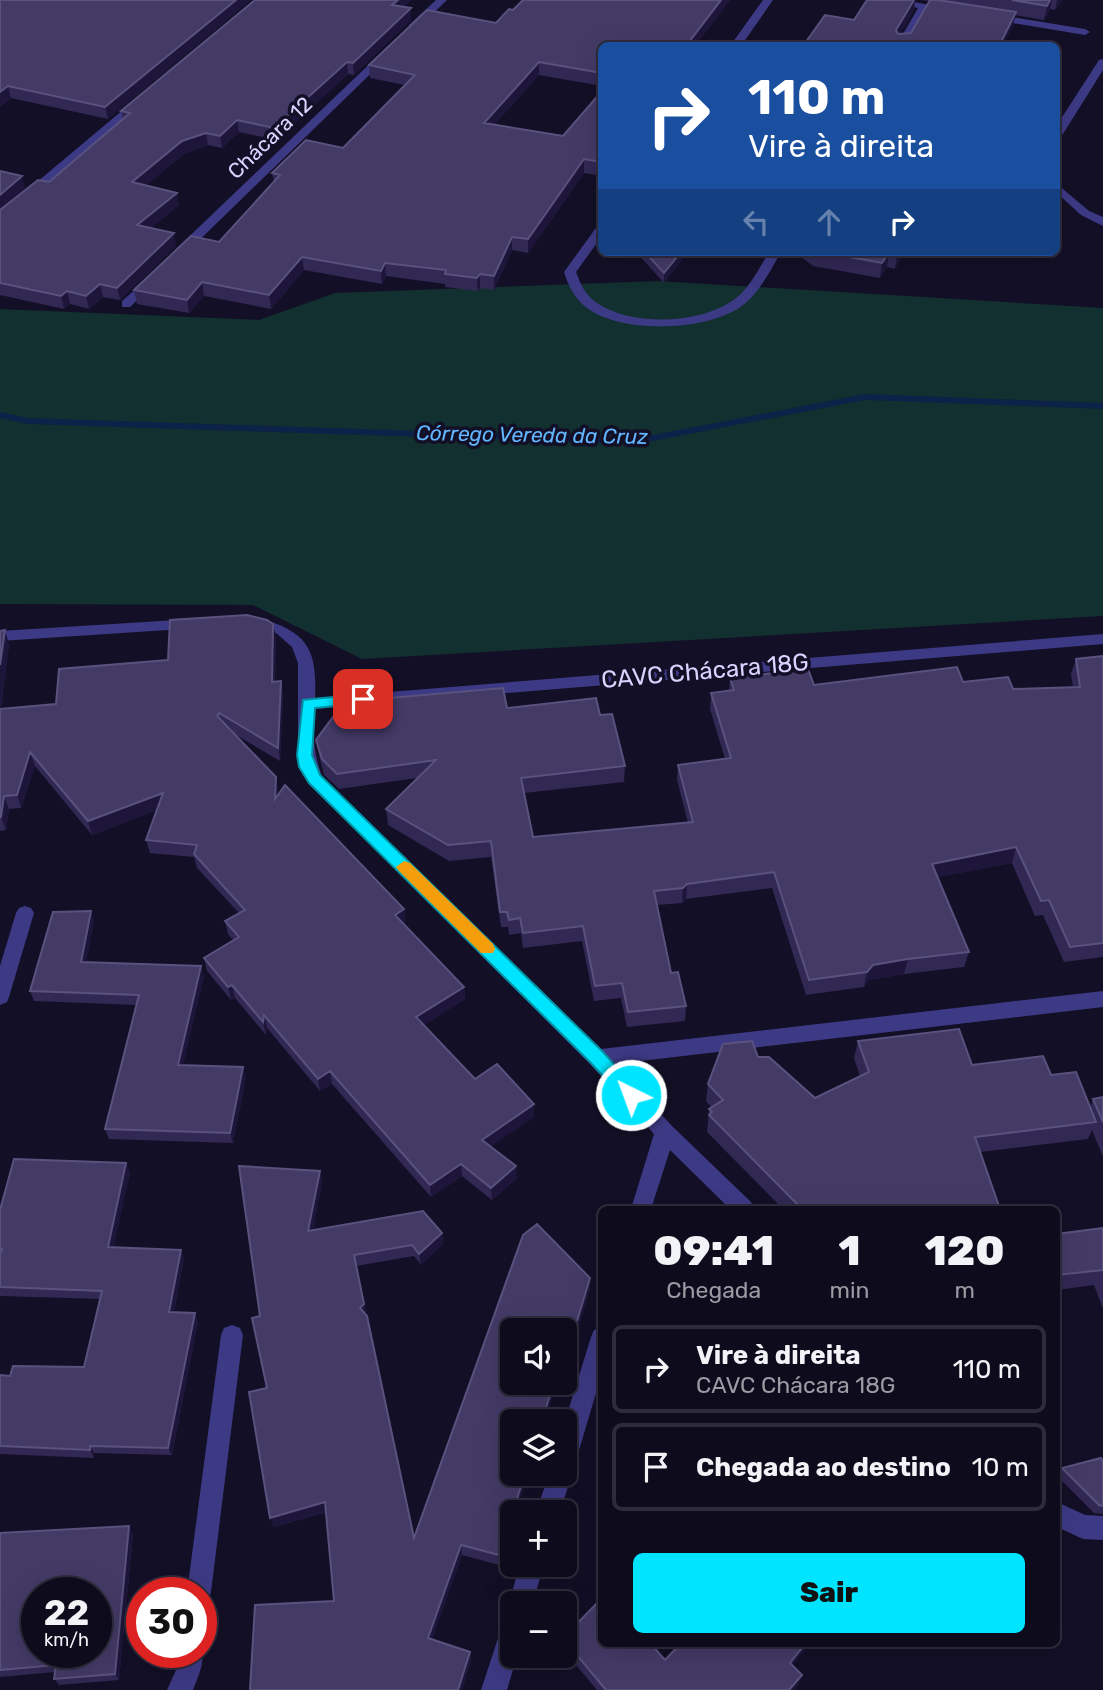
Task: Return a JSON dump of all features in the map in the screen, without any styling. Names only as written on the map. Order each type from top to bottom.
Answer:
[{"type":"street","points":[[402,38],[442,0]]},
{"type":"street","points":[[738,42],[768,0]]},
{"type":"street","points":[[884,0],[965,13]]},
{"type":"street","points":[[903,42],[925,6]]},
{"type":"street","points":[[978,15],[1086,32]]},
{"type":"street","name":"Chácara 12","points":[[165,266],[392,48]]},
{"type":"street","points":[[1060,129],[1103,62]]},
{"type":"street","points":[[0,219],[146,96]]},
{"type":"street","points":[[1060,190],[1085,213],[1103,222]]},
{"type":"street","points":[[598,234],[570,272],[575,291],[593,305],[621,317],[662,324],[695,321],[733,306],[747,293],[773,256]]},
{"type":"street","points":[[126,304],[156,276]]},
{"type":"street","points":[[236,621],[269,623],[292,634],[305,653],[308,704],[305,755],[307,767],[315,779],[597,1058],[665,1132],[741,1206]]},
{"type":"street","points":[[0,636],[208,623]]},
{"type":"street","name":"CAVC Chácara 18G","points":[[308,704],[1103,639]]},
{"type":"street","points":[[0,997],[25,913]]},
{"type":"street","points":[[597,1058],[1103,999]]},
{"type":"street","points":[[642,1206],[665,1132]]},
{"type":"street","points":[[201,1577],[232,1335]]},
{"type":"street","points":[[577,1418],[598,1350]]},
{"type":"street","points":[[1060,1516],[1083,1527],[1103,1528]]},
{"type":"street","points":[[180,1690],[188,1668]]},
{"type":"street","points":[[494,1690],[501,1668]]},
{"type":"green space","points":[[658,281],[1103,308],[1103,616],[362,659],[253,605],[0,604],[0,309],[259,320],[335,293]]},
{"type":"building","points":[[0,0],[236,0],[105,107],[8,86],[0,92]]},
{"type":"building","points":[[255,0],[398,0],[392,5],[411,8],[353,63],[347,62],[274,128],[237,120],[220,136],[206,133],[182,141],[132,182],[177,193],[137,225],[174,233],[117,288],[100,284],[86,296],[67,291],[61,296],[0,283],[0,210],[38,180],[49,182],[130,113],[121,111]]},
{"type":"building","points":[[523,0],[721,0],[689,42],[598,42],[598,72],[539,62],[484,123],[563,136],[598,96],[598,161],[584,159],[528,239],[512,237],[494,276],[480,274],[477,278],[445,274],[446,270],[385,263],[381,271],[302,257],[269,295],[202,282],[187,300],[134,290],[191,236],[219,242],[280,175],[272,173],[306,140],[343,148],[415,75],[369,65],[427,10],[496,23],[509,9],[513,10]]},
{"type":"building","points":[[867,0],[914,0],[896,30],[898,34],[911,33],[930,0],[1016,12],[1001,42],[806,42],[825,15],[854,20]]},
{"type":"building","points":[[1012,0],[1050,0],[1047,6]]},
{"type":"building","points":[[0,171],[22,176],[0,195]]},
{"type":"building","points":[[649,256],[678,256],[664,273]]},
{"type":"building","points":[[844,256],[886,256],[882,263]]},
{"type":"building","points":[[247,615],[273,624],[272,682],[281,681],[278,748],[219,713],[217,716],[276,777],[275,799],[285,785],[404,909],[395,915],[464,987],[416,1017],[475,1079],[497,1064],[534,1104],[482,1140],[516,1166],[491,1188],[461,1164],[430,1185],[330,1071],[318,1079],[264,1015],[263,1022],[232,985],[228,987],[204,958],[239,937],[225,921],[245,910],[194,854],[197,845],[146,840],[163,793],[88,821],[30,752],[17,795],[4,796],[0,817],[0,709],[56,704],[59,669],[168,660],[170,620]]},
{"type":"building","points":[[5,630],[0,665],[0,631]]},
{"type":"building","points":[[1103,656],[1103,943],[1070,947],[1049,900],[1041,901],[1016,847],[932,864],[969,952],[873,965],[867,972],[809,980],[774,872],[687,884],[683,888],[654,891],[671,973],[678,972],[686,1006],[628,1012],[622,983],[595,986],[583,926],[523,933],[520,918],[509,920],[507,912],[500,912],[491,841],[448,845],[386,809],[436,760],[337,774],[322,759],[316,740],[344,702],[503,688],[507,708],[596,698],[600,715],[612,714],[625,766],[521,778],[533,837],[693,822],[678,765],[731,758],[711,693],[734,690],[730,678],[808,669],[814,685],[957,667],[963,682],[1008,677],[1013,689],[1080,687],[1076,659]]},
{"type":"building","points":[[91,911],[81,962],[201,966],[178,1065],[243,1067],[230,1133],[105,1129],[139,995],[30,991],[53,912]]},
{"type":"building","points":[[959,1029],[972,1065],[1043,1056],[1051,1075],[1076,1072],[1096,1122],[975,1137],[999,1206],[799,1206],[709,1115],[712,1112],[709,1109],[723,1100],[708,1084],[723,1044],[752,1041],[758,1057],[769,1057],[815,1098],[869,1072],[858,1041]]},
{"type":"building","points":[[1103,1097],[1103,1122],[1093,1099]]},
{"type":"building","points":[[14,1159],[126,1163],[108,1247],[181,1250],[169,1312],[195,1313],[168,1448],[90,1446],[90,1450],[0,1446],[0,1375],[10,1376],[13,1366],[84,1367],[102,1291],[0,1287],[0,1210]]},
{"type":"building","points":[[239,1166],[320,1171],[308,1231],[423,1211],[442,1233],[419,1254],[412,1245],[354,1255],[364,1304],[360,1308],[367,1316],[414,1538],[523,1235],[537,1224],[590,1278],[577,1321],[577,1318],[500,1318],[500,1395],[550,1395],[546,1409],[500,1409],[500,1486],[521,1486],[517,1500],[500,1500],[499,1555],[461,1545],[428,1638],[470,1652],[458,1690],[250,1690],[255,1605],[334,1601],[325,1502],[270,1518],[249,1392],[267,1388],[252,1318],[260,1316]]},
{"type":"building","points":[[1103,1228],[1103,1270],[1060,1275],[1060,1234]]},
{"type":"building","points":[[1101,1458],[1103,1461],[1103,1506],[1062,1468]]},
{"type":"building","points":[[129,1526],[115,1674],[54,1679],[56,1668],[112,1668],[112,1577],[21,1577],[22,1668],[0,1670],[0,1533]]},
{"type":"building","points":[[598,1602],[598,1647],[654,1647],[665,1660],[677,1647],[803,1647],[790,1663],[802,1675],[789,1690],[606,1690],[577,1655],[577,1624]]},
{"type":"waterway","name":"Córrego Vereda da Cruz","points":[[0,415],[28,421],[637,441],[865,397],[1103,406]]},
{"type":"slow traffic","points":[[404,867],[487,949]]},
{"type":"route","points":[[363,699],[308,704],[305,755],[307,767],[315,779],[597,1058],[631,1095]]}]
